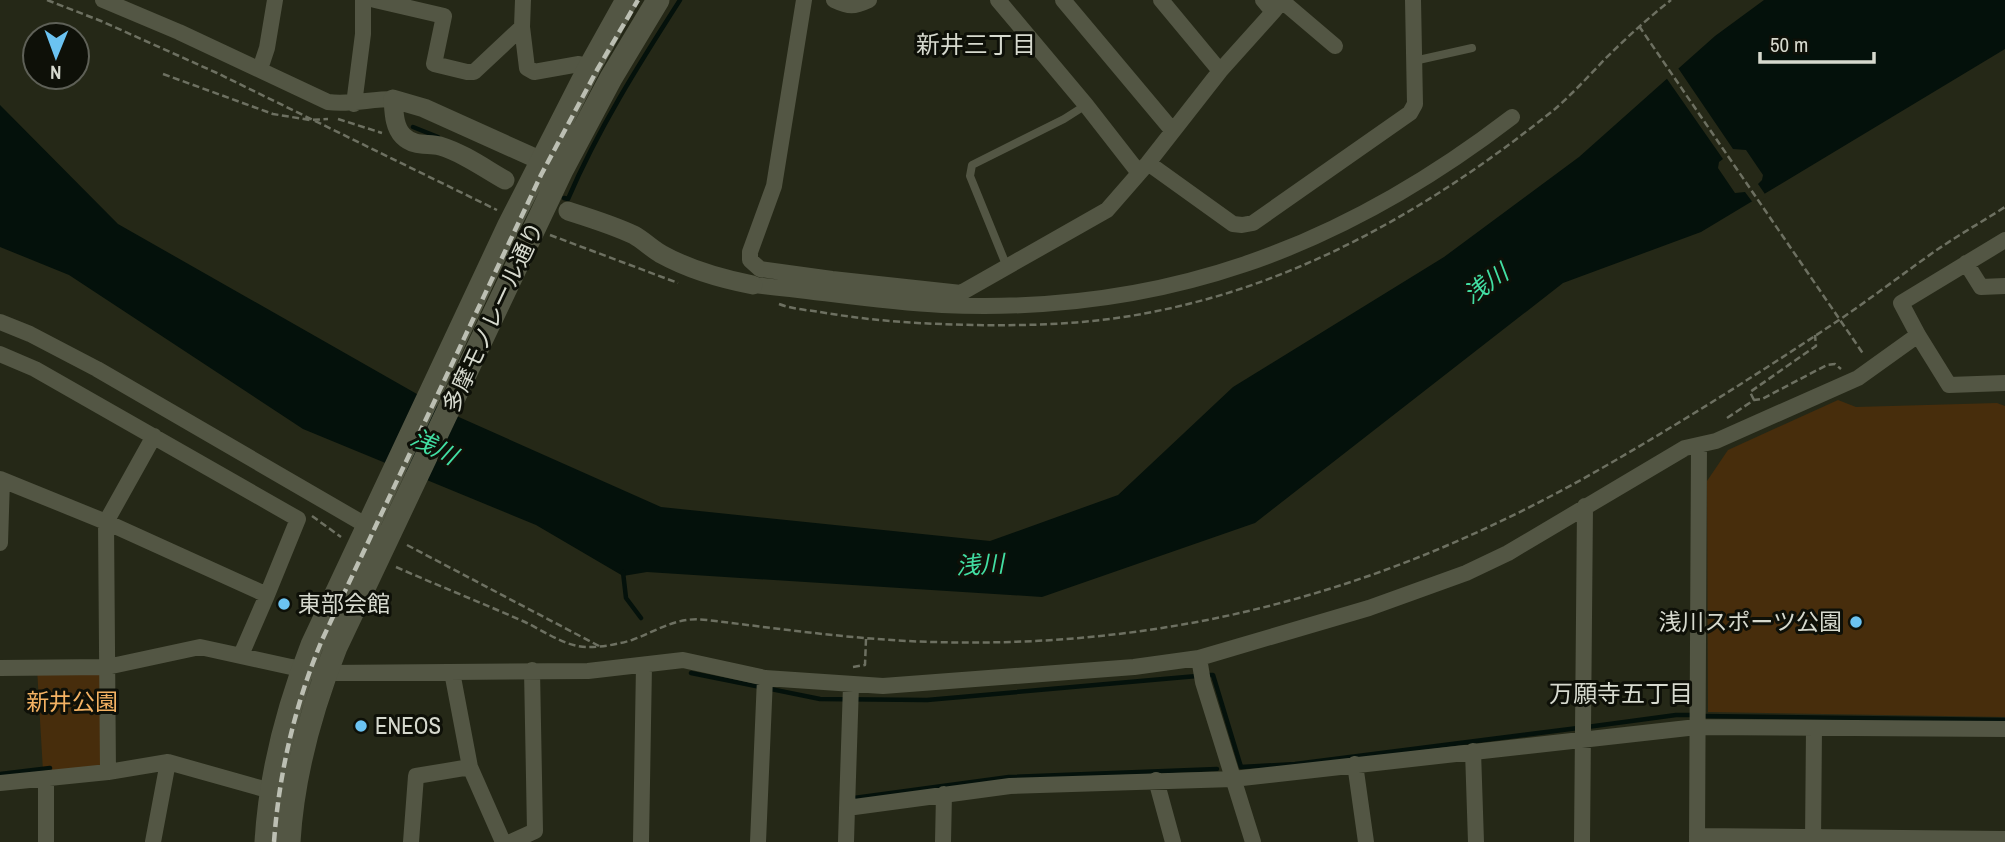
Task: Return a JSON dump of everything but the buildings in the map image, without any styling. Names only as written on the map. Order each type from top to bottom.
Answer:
[{"type":"main road","name":"多摩モノレール通り","points":[[266,842],[271,791],[280,744],[303,670],[507,220],[627,0]]},
{"type":"main road","name":"多摩モノレール通り","points":[[289,842],[298,769],[315,701],[326,673],[562,170],[611,78],[658,0]]},
{"type":"street","points":[[103,0],[260,69],[320,99],[354,104],[375,99],[393,99],[424,107],[562,170]]},
{"type":"street","points":[[260,69],[267,48],[275,0]]},
{"type":"street","points":[[354,104],[363,34],[363,0]]},
{"type":"street","points":[[375,0],[444,16],[435,64],[467,72],[474,72],[522,27]]},
{"type":"street","points":[[523,0],[522,27],[527,68],[534,72],[579,64],[589,68]]},
{"type":"street","points":[[804,0],[774,186],[750,252],[750,260],[760,269],[961,293]]},
{"type":"street","points":[[834,0],[855,7],[869,0]]},
{"type":"street","points":[[998,0],[1143,168],[1233,224],[1242,225],[1253,223],[1410,113],[1415,104],[1413,0]]},
{"type":"street","points":[[1063,0],[1172,130]]},
{"type":"street","points":[[1161,0],[1220,71]]},
{"type":"street","points":[[941,305],[1107,210],[1220,71],[1268,6],[1282,1],[1335,46]]},
{"type":"street","points":[[393,99],[397,125],[402,136],[412,142],[438,146],[456,153],[505,180]]},
{"type":"street","points":[[568,211],[600,220],[662,255],[687,265],[732,281],[753,285],[941,305],[1027,305],[1083,301],[1166,287],[1245,265],[1319,235],[1399,194],[1446,166],[1512,117]]},
{"type":"street","points":[[2005,240],[1901,303],[1949,385],[2005,383]]},
{"type":"street","points":[[1966,263],[1981,287],[2005,286]]},
{"type":"street","points":[[0,322],[30,334],[96,369],[390,532]]},
{"type":"street","points":[[0,668],[107,667],[200,647],[326,673],[588,671],[683,660],[765,685],[850,695],[910,685],[1133,667],[1200,669],[1466,573],[1508,552],[1685,448],[1736,433],[1858,378],[1918,335]]},
{"type":"street","points":[[0,355],[35,369],[298,519],[241,655]]},
{"type":"street","points":[[108,772],[106,522],[154,436]]},
{"type":"street","points":[[1699,445],[1697,839],[2005,839]]},
{"type":"street","points":[[0,543],[1,480],[106,522],[267,595]]},
{"type":"street","points":[[1583,842],[1585,506]]},
{"type":"street","points":[[641,842],[644,665]]},
{"type":"street","points":[[1200,669],[1253,842]]},
{"type":"street","points":[[510,842],[535,831],[532,670]]},
{"type":"street","points":[[453,672],[470,766],[503,842]]},
{"type":"street","points":[[758,842],[765,685]]},
{"type":"street","points":[[846,842],[850,695]]},
{"type":"street","points":[[847,808],[1010,786],[1233,779],[1697,727],[2005,729]]},
{"type":"street","points":[[1813,840],[1814,728]]},
{"type":"street","points":[[1472,751],[1476,842]]},
{"type":"street","points":[[153,842],[169,762]]},
{"type":"street","points":[[0,783],[108,772],[169,762],[271,791]]},
{"type":"street","points":[[1355,764],[1366,842]]},
{"type":"street","points":[[411,842],[416,776],[470,766]]},
{"type":"street","points":[[46,779],[46,842]]},
{"type":"street","points":[[1156,780],[1173,842]]},
{"type":"street","points":[[943,842],[944,794]]},
{"type":"lane","points":[[1414,61],[1472,48]]},
{"type":"lane","points":[[1007,267],[970,176],[972,165],[1064,120],[1086,105]]},
{"type":"path","points":[[47,0],[162,48],[274,100],[507,220]]},
{"type":"path","points":[[1639,26],[1865,356]]},
{"type":"path","points":[[163,74],[273,114],[310,120],[338,119],[391,136],[402,136]]},
{"type":"path","points":[[390,564],[573,645],[586,648],[632,640],[668,623],[693,619],[866,639],[1000,642],[1099,636],[1200,622],[1264,608],[1320,594],[1405,564],[1518,512],[1639,447],[1841,318],[1936,250],[2005,207]]},
{"type":"path","points":[[1754,400],[1750,392],[1816,346],[1815,335]]},
{"type":"path","points":[[1721,422],[1754,400],[1762,399],[1827,365],[1835,364],[1843,371]]},
{"type":"path","points":[[390,532],[599,646]]},
{"type":"green space","name":"浅川スポーツ公園","points":[[1838,400],[1856,407],[1997,403],[2005,406],[2005,717],[1708,712],[1707,481],[1728,450]]},
{"type":"green space","name":"新井公園","points":[[107,667],[104,767],[43,771],[37,668]]},
{"type":"water","name":"浅川","points":[[1764,0],[2005,0],[2005,49],[1701,232],[1563,283],[1255,523],[1042,597],[647,572],[623,576],[536,525],[303,429],[69,275],[0,247],[0,105],[118,224],[452,414],[661,507],[990,541],[1118,495],[1233,387],[1444,257],[1579,157],[1715,36]]},
{"type":"pier","points":[[1676,65],[1733,149],[1746,150],[1763,175],[1758,184],[1767,197],[1754,204],[1745,192],[1735,193],[1718,168],[1723,159],[1665,76]]},
{"type":"waterway","points":[[564,198],[568,199],[606,122],[680,0]]},
{"type":"waterway","points":[[413,127],[438,137]]},
{"type":"waterway","points":[[623,572],[626,598],[641,618]]},
{"type":"waterway","points":[[691,673],[820,699],[927,700],[1197,676]]},
{"type":"waterway","points":[[1206,675],[1213,675],[1241,767],[1295,764],[1578,728]]},
{"type":"waterway","points":[[1587,727],[1693,715]]},
{"type":"waterway","points":[[1701,716],[2005,720]]},
{"type":"waterway","points":[[0,774],[50,768]]},
{"type":"waterway","points":[[854,798],[1009,777],[1217,769]]},
{"type":"railway","points":[[274,842],[290,739],[312,664],[322,640],[541,175],[638,0]]},
{"type":"place","name":"東部会館","points":[[284,604]]},
{"type":"place","name":"浅川スポーツ公園","points":[[1856,622]]},
{"type":"place","name":"ENEOS","points":[[361,726]]},
{"type":"district","name":"新井三丁目","points":[[976,45]]},
{"type":"district","name":"万願寺五丁目","points":[[1621,694]]}]
